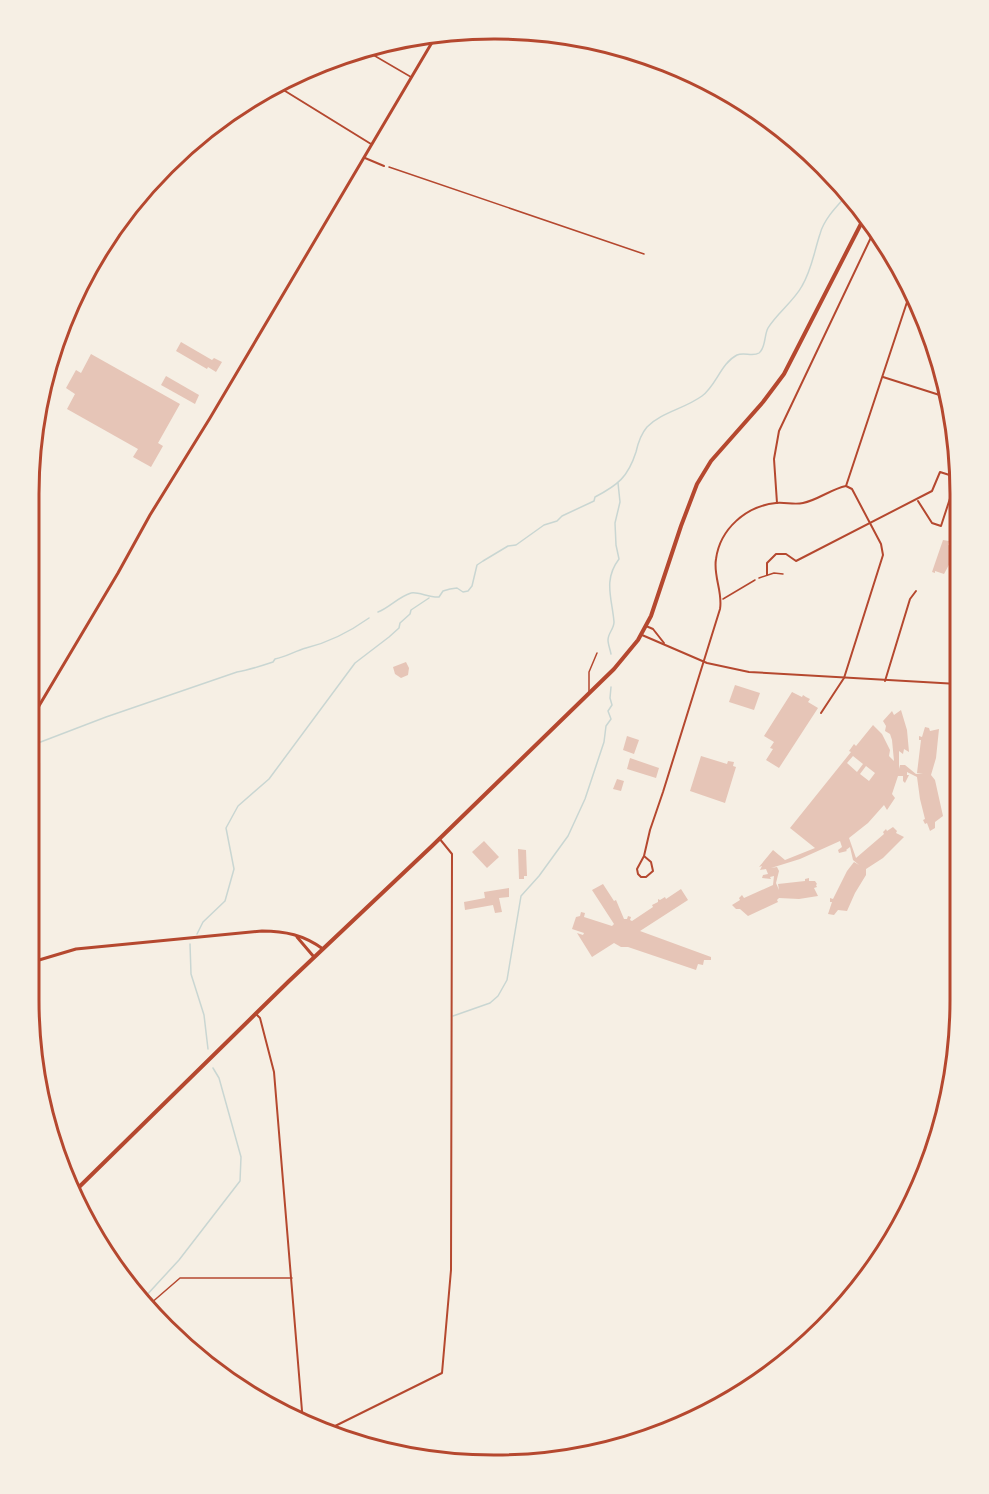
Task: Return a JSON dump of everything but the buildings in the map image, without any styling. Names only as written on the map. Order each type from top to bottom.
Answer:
[{"type":"main road","points":[[80,1187],[614,669],[646,626],[697,484],[711,461],[763,402],[784,374],[861,224]]},
{"type":"street","points":[[39,706],[431,44]]},
{"type":"street","points":[[284,91],[371,144]]},
{"type":"street","points":[[364,157],[384,166]]},
{"type":"street","points":[[777,503],[774,459],[779,431],[871,238]]},
{"type":"street","points":[[846,486],[907,302]]},
{"type":"street","points":[[883,377],[938,395]]},
{"type":"street","points":[[767,575],[767,563],[776,554],[789,555],[796,561],[932,491],[940,472],[949,475]]},
{"type":"street","points":[[644,856],[651,861],[653,871],[646,877],[640,877],[637,869],[644,856],[650,830],[719,614],[721,599],[716,583],[715,564],[719,546],[727,531],[733,523],[749,511],[777,503],[803,503],[846,486],[852,489],[881,544],[882,555],[844,678],[821,713]]},
{"type":"street","points":[[917,500],[932,523],[941,526],[950,501]]},
{"type":"street","points":[[885,681],[910,599],[916,591]]},
{"type":"street","points":[[646,626],[653,629],[664,643]]},
{"type":"street","points":[[641,635],[703,661],[755,673],[950,684]]},
{"type":"street","points":[[335,1426],[442,1373],[451,1270],[452,854],[439,838]]},
{"type":"street","points":[[39,960],[76,950],[262,931],[279,931],[296,935],[311,940],[324,949]]},
{"type":"street","points":[[296,935],[315,957]]},
{"type":"street","points":[[256,1014],[260,1018],[274,1072],[302,1412]]},
{"type":"lane","points":[[375,55],[411,77]]},
{"type":"lane","points":[[759,578],[783,574]]},
{"type":"lane","points":[[589,692],[589,672],[597,653]]},
{"type":"lane","points":[[153,1301],[180,1278],[292,1278]]},
{"type":"path","points":[[384,166],[644,254]]},
{"type":"path","points":[[721,599],[759,578]]},
{"type":"waterway","points":[[378,612],[411,593],[439,597],[443,591],[450,589],[468,591],[472,586],[477,565],[508,546],[516,545],[544,525],[557,521],[562,516],[594,501],[595,497],[616,484],[626,474],[647,427],[707,392],[731,359],[740,354],[754,355],[761,351],[768,328],[795,297],[805,280],[825,223],[842,200]]},
{"type":"waterway","points":[[611,654],[608,640],[614,622],[610,582],[611,574],[619,559],[615,523],[620,502],[618,483]]},
{"type":"waterway","points":[[197,934],[203,922],[225,901],[234,869],[226,828],[238,806],[269,779],[355,663],[389,637],[399,628],[400,623],[410,614],[411,610],[429,598]]},
{"type":"waterway","points":[[39,743],[106,717],[273,662],[275,659],[339,636],[369,618]]},
{"type":"waterway","points":[[453,1016],[490,1003],[498,996],[507,980],[521,896],[539,876],[568,836],[585,799],[604,742],[606,726],[611,719],[608,711],[612,705],[611,687]]},
{"type":"waterway","points":[[190,944],[191,974],[204,1015],[208,1049]]},
{"type":"waterway","points":[[147,1294],[179,1260],[240,1181],[241,1157],[219,1078],[213,1068]]}]
